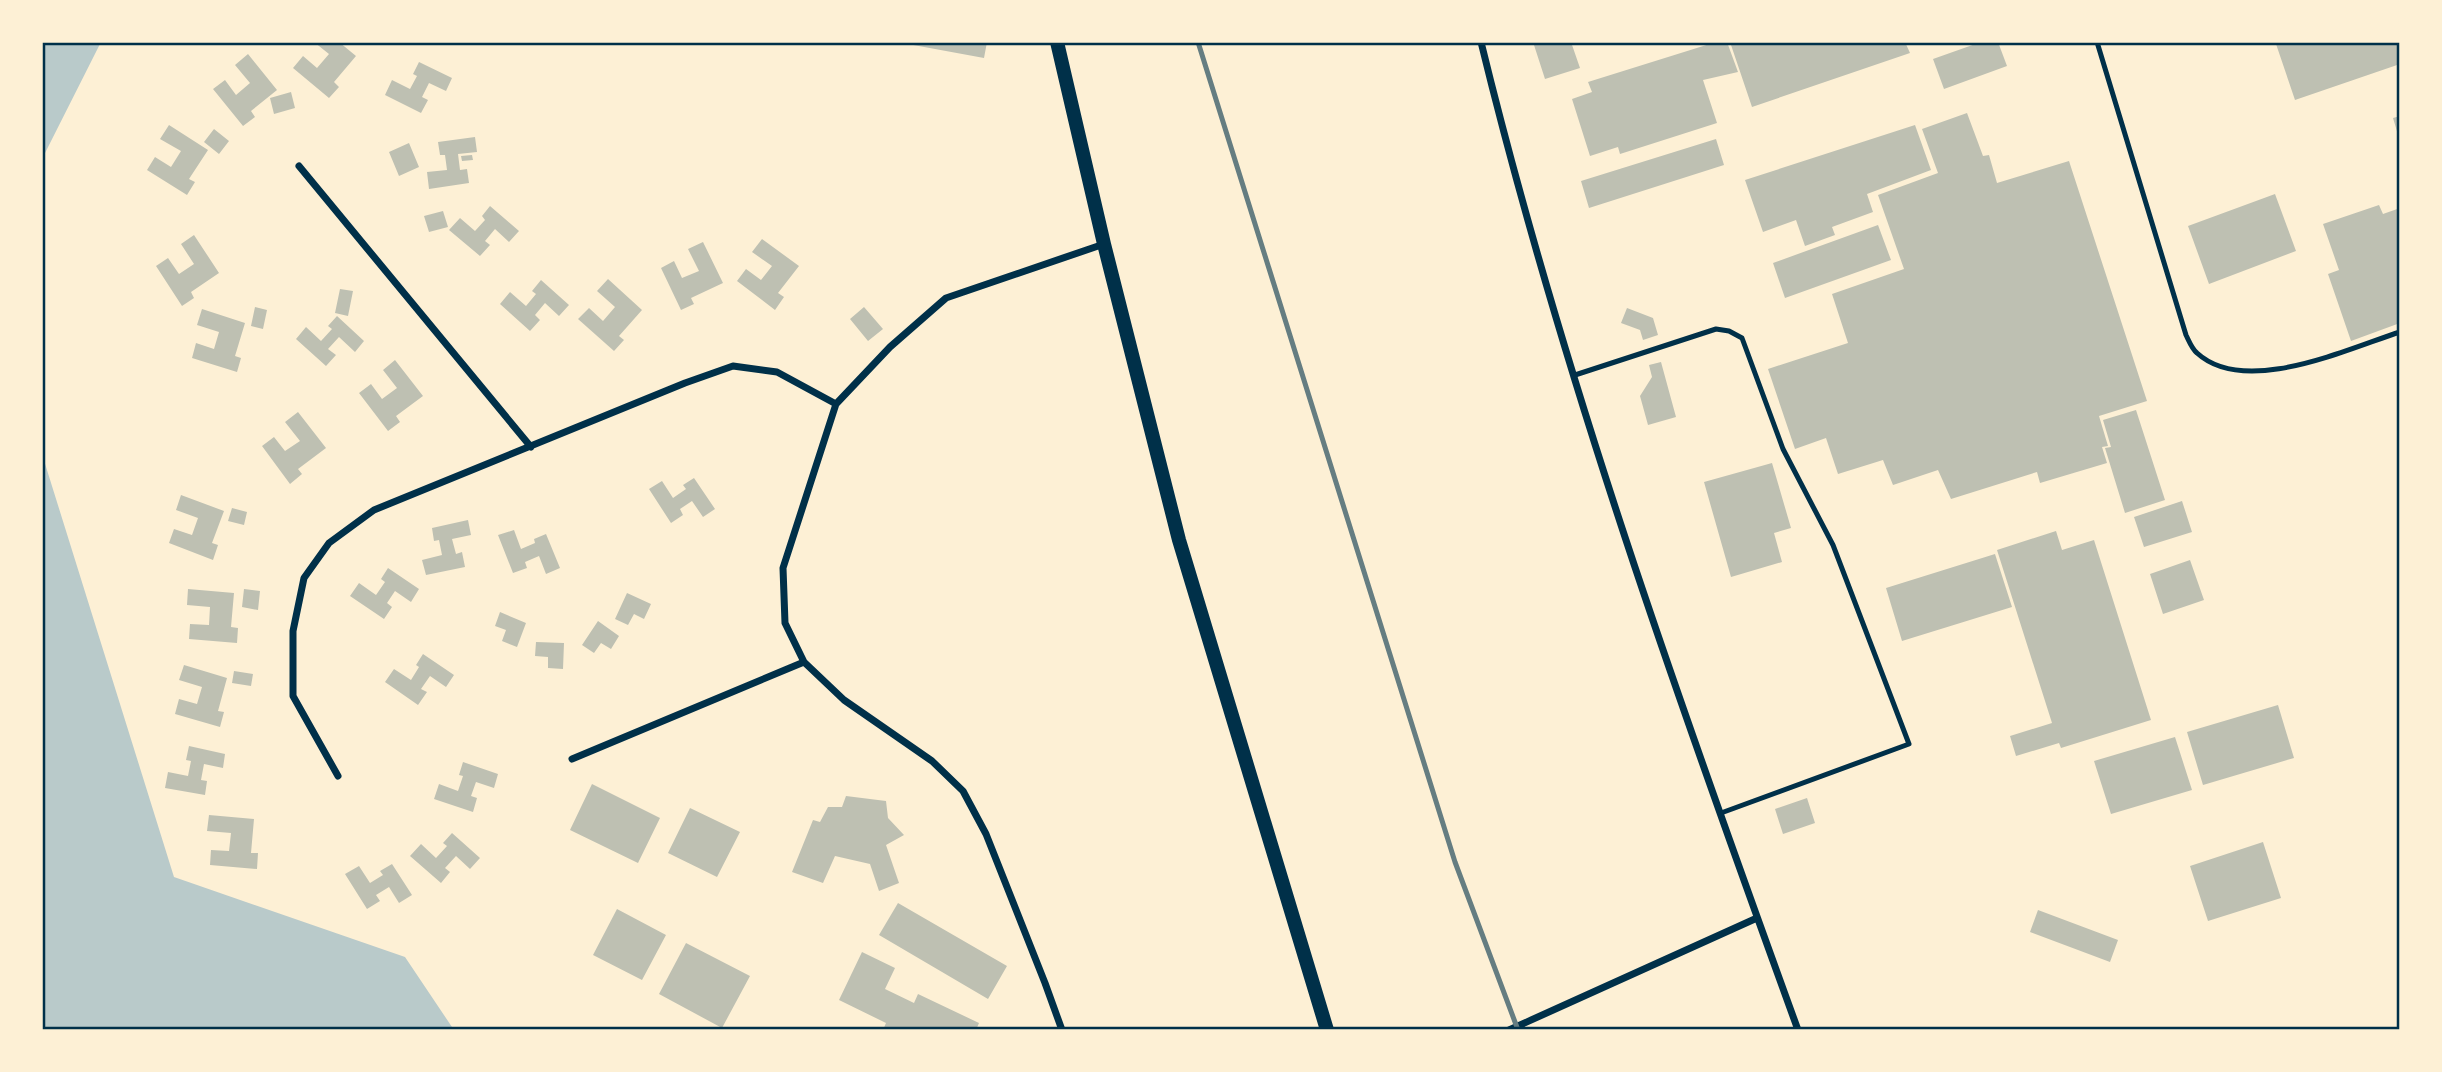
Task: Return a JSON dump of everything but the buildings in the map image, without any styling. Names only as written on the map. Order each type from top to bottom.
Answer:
[{"type":"main road","points":[[1057,42],[1104,244],[1179,540],[1327,1030]]},
{"type":"street","points":[[1482,42],[1505,137],[1557,319],[1618,515],[1798,1030]]},
{"type":"street","points":[[299,166],[531,447]]},
{"type":"street","points":[[1062,1030],[986,834],[963,791],[932,761],[844,700],[804,662],[785,623],[783,568],[836,404],[890,347],[946,298],[1104,244]]},
{"type":"street","points":[[338,776],[293,696],[293,631],[304,579],[328,543],[373,510],[733,366],[777,372],[836,404]]},
{"type":"street","points":[[572,759],[804,662]]},
{"type":"street","points":[[1509,1030],[1757,918]]},
{"type":"lane","points":[[2097,42],[2186,335],[2195,352],[2213,364],[2234,370],[2287,369],[2400,332]]},
{"type":"lane","points":[[1575,375],[1716,329],[1729,331],[1742,338],[1783,449],[1833,545],[1909,744],[1721,813]]},
{"type":"shaded area","points":[[42,42],[101,42],[42,159]]},
{"type":"shaded area","points":[[42,454],[174,877],[405,957],[454,1030],[42,1030]]},
{"type":"railway","points":[[1198,42],[1455,862],[1518,1030]]}]
